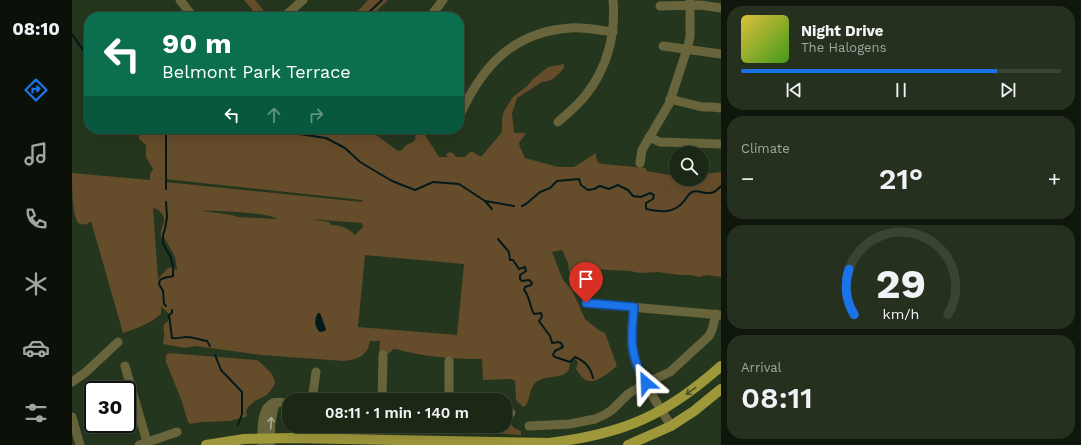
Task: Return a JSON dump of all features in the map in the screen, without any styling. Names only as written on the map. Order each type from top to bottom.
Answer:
[{"type":"main road","points":[[206,445],[244,439],[266,442],[292,438],[549,443],[580,440],[614,431],[662,411],[700,385],[721,366]]},
{"type":"main road","points":[[628,445],[671,426],[694,411],[721,389]]},
{"type":"street","points":[[180,0],[189,12]]},
{"type":"street","points":[[290,12],[303,0]]},
{"type":"street","points":[[434,12],[443,0]]},
{"type":"street","points":[[558,122],[577,104],[594,84],[606,59],[613,32],[613,0]]},
{"type":"street","points":[[640,163],[642,150],[670,99],[687,49],[690,37],[690,3]]},
{"type":"street","points":[[660,6],[690,3],[721,8]]},
{"type":"street","points":[[464,107],[474,87],[490,66],[511,48],[523,41],[548,32],[559,30],[586,28],[613,32]]},
{"type":"street","points":[[662,46],[721,54]]},
{"type":"street","points":[[670,99],[702,107],[712,106],[721,108]]},
{"type":"street","points":[[649,137],[660,142],[721,144]]},
{"type":"street","points":[[529,426],[570,424],[595,419],[612,410],[628,394],[646,383],[670,372],[709,336],[718,315],[586,303]]},
{"type":"street","points":[[634,307],[631,338],[633,353],[639,372],[671,426]]},
{"type":"street","points":[[72,382],[86,372],[118,342]]},
{"type":"street","points":[[382,393],[383,355]]},
{"type":"street","points":[[449,361],[449,393]]},
{"type":"street","points":[[125,366],[143,443],[177,432]]},
{"type":"street","points":[[313,393],[316,372]]},
{"type":"street","points":[[266,442],[275,402],[282,403]]},
{"type":"street","points":[[72,417],[80,445]]},
{"type":"shaded area","points":[[244,0],[255,0],[265,12],[254,12]]},
{"type":"shaded area","points":[[368,0],[388,0],[375,12],[357,12]]},
{"type":"shaded area","points":[[564,64],[564,68],[554,78],[546,82],[542,82],[517,98],[512,113],[514,133],[526,133],[519,143],[525,158],[558,167],[574,167],[596,153],[597,160],[602,164],[646,168],[646,171],[669,175],[669,186],[709,186],[709,173],[721,172],[721,277],[707,275],[699,277],[658,272],[640,273],[630,271],[581,269],[576,272],[577,277],[574,278],[569,272],[568,263],[562,250],[552,252],[563,280],[572,290],[585,319],[600,331],[605,333],[617,366],[607,374],[597,380],[586,380],[576,369],[578,362],[575,359],[572,360],[569,370],[566,373],[539,380],[535,383],[531,389],[526,405],[523,407],[516,400],[515,381],[511,379],[483,380],[482,359],[439,357],[396,349],[384,354],[379,353],[380,341],[370,341],[368,349],[362,356],[344,361],[261,355],[195,346],[185,348],[163,344],[163,326],[168,321],[170,315],[161,306],[161,314],[157,317],[143,325],[123,333],[91,221],[86,224],[80,224],[75,216],[72,173],[150,180],[150,174],[153,169],[146,157],[146,145],[139,139],[139,134],[375,134],[398,151],[402,150],[406,145],[413,142],[415,140],[416,134],[424,134],[439,157],[448,157],[446,155],[449,152],[453,153],[456,157],[465,157],[470,152],[473,152],[481,157],[502,132],[502,119],[504,111],[513,97],[548,67]],"holes":[[[165,179],[362,200],[362,202],[165,182]],[[153,208],[159,210],[163,216],[164,222],[161,237],[164,237],[175,257],[177,270],[171,267],[167,269],[158,279]],[[202,211],[264,215],[277,219],[238,217]],[[309,219],[362,223],[363,227],[355,235],[341,226],[331,225],[329,222]],[[365,255],[464,264],[457,335],[358,327]]]},
{"type":"shaded area","points":[[169,353],[257,360],[272,374],[275,382],[274,386],[267,395],[249,406],[246,411],[247,416],[245,417],[230,421],[190,424],[166,362],[166,355]]},
{"type":"shaded area","points":[[512,425],[514,428],[521,431],[521,435],[490,433],[512,433]]},
{"type":"water","points":[[318,313],[320,313],[326,329],[325,331],[320,332],[317,328],[315,320]]},
{"type":"waterway","points":[[369,12],[382,0]]},
{"type":"waterway","points":[[72,34],[84,52]]},
{"type":"waterway","points":[[166,134],[166,189]]},
{"type":"waterway","points":[[299,134],[326,138],[345,148],[360,162],[392,181],[415,190],[433,182],[459,184],[485,201],[514,206]]},
{"type":"waterway","points":[[522,206],[540,192],[550,188],[557,181],[579,179],[581,185],[588,190],[600,186],[609,189],[618,185],[628,190],[633,196],[641,197],[650,193],[654,195],[653,199],[646,203],[646,209],[657,211],[667,211],[676,208],[692,192],[697,191],[711,193],[715,192],[721,186]]},
{"type":"waterway","points":[[485,201],[492,209]]},
{"type":"waterway","points":[[166,202],[167,217],[163,235],[163,243],[171,258],[173,276],[160,280],[159,284],[163,291],[164,304],[166,306]]},
{"type":"waterway","points":[[498,239],[509,252],[510,260],[513,260],[519,269],[525,267],[526,271],[520,275],[520,279],[522,281],[529,280],[532,283],[531,285],[525,287],[524,290],[532,311],[534,314],[541,313],[542,317],[539,321],[550,336],[552,343],[561,343],[563,347],[555,351],[553,355],[570,362],[575,357],[579,359],[587,365],[593,378]]},
{"type":"waterway","points":[[172,310],[172,313],[169,315],[172,338],[194,338],[207,341],[210,346]]},
{"type":"waterway","points":[[215,355],[221,370],[242,392],[242,414],[238,425]]},
{"type":"route","points":[[586,303],[634,307],[631,338],[633,353],[639,372],[646,383]]}]
